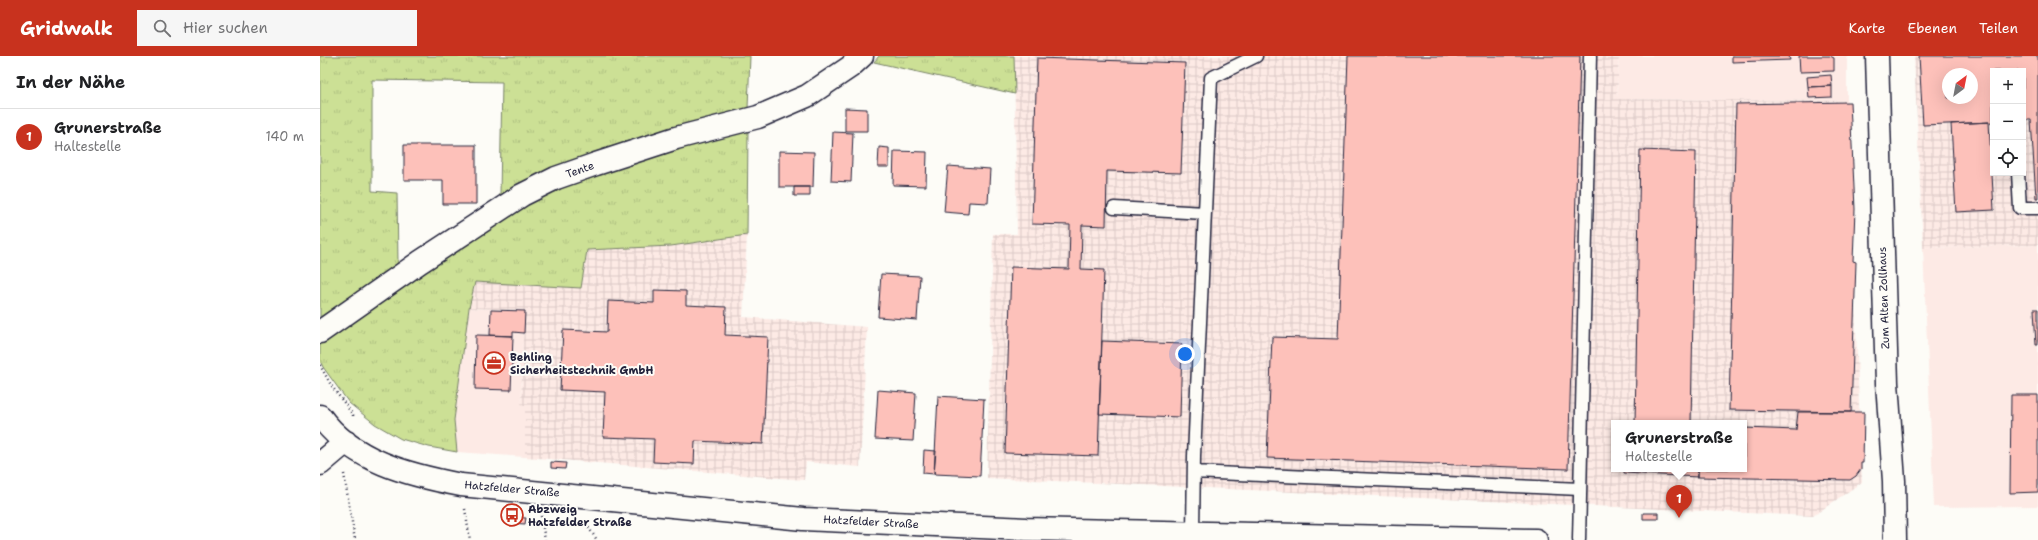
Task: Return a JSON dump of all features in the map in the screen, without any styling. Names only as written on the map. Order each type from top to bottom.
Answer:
[{"type":"main road","name":"Tente","points":[[320,332],[420,262],[522,195],[556,178],[596,164],[676,138],[758,118],[807,96],[850,67],[862,56]]},
{"type":"main road","name":"Zum Alten Zollhaus","points":[[1877,56],[1887,383],[1894,481],[1895,540]]},
{"type":"main road","name":"Hatzfelder Straße","points":[[320,416],[342,445],[394,468],[427,478],[461,485],[803,519],[1026,529],[1409,539],[1536,540]]},
{"type":"main road","points":[[320,464],[342,445]]},
{"type":"lane","points":[[1193,533],[1194,472],[1211,78],[1256,56]]},
{"type":"lane","points":[[1579,540],[1590,56]]},
{"type":"lane","points":[[2018,176],[2020,208],[2038,208]]},
{"type":"lane","points":[[1114,208],[1205,213]]},
{"type":"lane","points":[[1194,472],[1580,489]]},
{"type":"path","points":[[342,445],[355,540]]},
{"type":"path","points":[[461,485],[470,540]]},
{"type":"shaded area","points":[[1014,56],[1619,56],[1617,99],[1847,101],[1862,482],[1813,516],[987,478],[993,234],[1017,234]]},
{"type":"shaded area","points":[[1619,56],[1847,56],[1847,101],[1617,99]]},
{"type":"shaded area","points":[[1914,56],[2038,56],[2038,245],[1923,248]]},
{"type":"shaded area","points":[[747,235],[743,317],[867,327],[860,467],[806,462],[804,480],[525,457],[525,405],[521,404],[524,310],[469,308],[475,281],[581,288],[587,250],[671,246]]},
{"type":"shaded area","points":[[2038,245],[2038,506],[1934,507],[1923,248]]},
{"type":"shaded area","points":[[469,308],[524,310],[521,404],[525,404],[525,457],[457,452],[454,420]]},
{"type":"green space","points":[[320,56],[750,56],[748,108],[638,141],[523,182],[500,195],[502,82],[372,80],[372,191],[397,193],[398,264],[320,317]]},
{"type":"green space","points":[[879,56],[1014,56],[1015,94],[874,62]]},
{"type":"green space","points":[[748,130],[747,235],[671,246],[587,250],[581,288],[475,282],[469,308],[454,420],[457,452],[429,447],[401,439],[375,424],[349,403],[323,367],[320,361],[320,341],[536,197],[617,166]]},
{"type":"building","points":[[1348,56],[1580,56],[1568,469],[1267,458],[1272,337],[1338,339]]},
{"type":"building","points":[[1732,56],[1789,56],[1790,60],[1732,62]]},
{"type":"building","points":[[1799,56],[1830,56],[1834,58],[1834,71],[1800,72]]},
{"type":"building","points":[[1919,56],[2038,56],[2038,198],[2036,198],[2031,120],[2026,120],[2026,68],[1990,68],[1990,122],[1923,125]]},
{"type":"building","points":[[1037,58],[1185,63],[1181,173],[1107,171],[1106,226],[1082,225],[1081,269],[1104,270],[1098,456],[1005,453],[1011,267],[1069,269],[1070,225],[1032,224]]},
{"type":"building","points":[[1831,75],[1832,86],[1808,87],[1807,77]]},
{"type":"building","points":[[1832,86],[1832,97],[1809,98],[1808,87]]},
{"type":"building","points":[[1850,102],[1855,209],[1853,261],[1856,262],[1851,412],[1729,410],[1736,104]]},
{"type":"building","points":[[845,108],[867,109],[867,131],[845,131]]},
{"type":"building","points":[[1989,122],[1990,176],[1992,176],[1994,210],[1956,212],[1951,124]]},
{"type":"building","points":[[833,132],[853,133],[851,182],[831,181]]},
{"type":"building","points":[[404,145],[476,145],[476,204],[443,204],[443,180],[404,180]]},
{"type":"building","points":[[879,147],[889,148],[889,167],[878,167]]},
{"type":"building","points":[[1640,150],[1696,152],[1691,420],[1635,420]]},
{"type":"building","points":[[779,151],[814,152],[813,187],[779,187]]},
{"type":"building","points":[[894,151],[927,152],[926,186],[893,185]]},
{"type":"building","points":[[948,166],[990,169],[988,203],[969,202],[968,214],[944,212]]},
{"type":"building","points":[[794,187],[810,187],[810,196],[794,196]]},
{"type":"building","points":[[881,274],[920,276],[917,320],[878,317]]},
{"type":"building","points":[[654,290],[686,291],[686,305],[726,307],[725,335],[768,337],[763,444],[695,441],[694,464],[653,462],[654,439],[603,437],[605,392],[560,390],[563,330],[607,332],[608,301],[654,303]]},
{"type":"building","points":[[2034,309],[2038,309],[2038,345],[2036,345]]},
{"type":"building","points":[[491,310],[525,311],[524,333],[513,332],[513,336],[490,335]]},
{"type":"building","name":"Behling Sicherheitstechnik GmbH","points":[[476,335],[513,336],[511,390],[475,389]]},
{"type":"building","points":[[1102,341],[1182,344],[1180,417],[1099,414]]},
{"type":"building","points":[[878,390],[916,393],[913,441],[875,439]]},
{"type":"building","points":[[2011,395],[2038,395],[2038,492],[2010,493]]},
{"type":"building","points":[[938,396],[984,399],[980,476],[934,474]]},
{"type":"building","points":[[1798,412],[1864,412],[1863,463],[1861,463],[1861,469],[1856,476],[1850,480],[1698,477],[1698,472],[1747,472],[1747,428],[1796,430]]},
{"type":"building","points":[[924,450],[936,451],[934,474],[923,473]]},
{"type":"building","points":[[551,462],[566,463],[565,469],[551,468]]},
{"type":"building","points":[[1698,472],[1698,477],[1624,473]]},
{"type":"building","points":[[1643,513],[1658,513],[1658,519],[1643,519]]},
{"type":"building","points":[[511,517],[526,518],[525,524],[511,523]]},
{"type":"place","name":"Behling Sicherheitstechnik GmbH","points":[[494,363]]},
{"type":"place","name":"Abzweig Hatzfelder Straße","points":[[512,515]]},
{"type":"place","name":"Grunerstraße","points":[[1679,518]]}]
